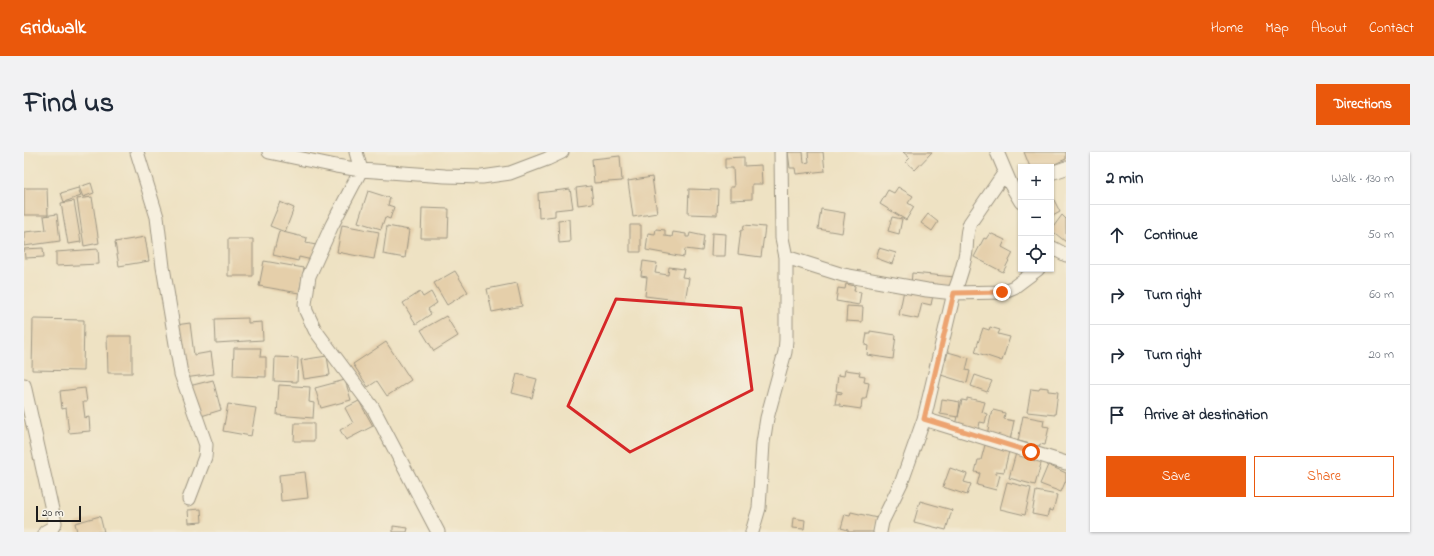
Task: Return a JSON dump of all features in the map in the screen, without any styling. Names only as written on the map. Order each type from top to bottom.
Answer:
[{"type":"street","points":[[137,152],[157,217],[163,267],[181,374],[206,445],[205,457],[189,499]]},
{"type":"street","points":[[269,152],[361,170],[482,177],[510,173],[562,152]]},
{"type":"street","points":[[356,152],[361,170],[332,225],[309,276],[306,311],[315,330],[374,408],[438,532]]},
{"type":"street","points":[[752,532],[759,508],[767,418],[785,352],[786,257],[782,238],[781,152]]},
{"type":"street","points":[[997,152],[1005,172],[1016,183],[1020,200]]},
{"type":"street","points":[[1054,172],[1066,168]]},
{"type":"street","points":[[880,532],[882,522],[902,481],[924,419],[954,293],[961,275],[966,250],[966,238],[970,223],[1005,172]]},
{"type":"street","points":[[786,257],[843,275],[927,290],[954,293],[1002,292],[1009,290],[1034,272]]},
{"type":"street","points":[[24,385],[54,523],[52,528],[46,532]]},
{"type":"street","points":[[924,419],[1066,463]]},
{"type":"highlighted area","points":[[616,299],[741,308],[752,390],[630,452],[568,406]]},
{"type":"building","points":[[788,152],[803,152],[804,163],[809,162],[808,152],[823,152],[825,171],[796,174],[795,168],[790,168]]},
{"type":"building","points":[[903,152],[932,152],[915,170],[906,162],[910,158]]},
{"type":"building","points":[[1024,152],[1066,152],[1066,159],[1054,164],[1029,164]]},
{"type":"building","points":[[620,156],[622,181],[594,183],[592,159]]},
{"type":"building","points":[[744,157],[744,166],[761,165],[762,184],[752,184],[752,199],[730,200],[730,187],[734,187],[733,168],[725,168],[725,158]]},
{"type":"building","points":[[652,177],[657,213],[633,217],[628,181]]},
{"type":"building","points":[[91,183],[94,193],[83,197],[79,187]]},
{"type":"building","points":[[591,186],[593,203],[578,205],[576,188]]},
{"type":"building","points":[[898,187],[913,196],[908,203],[914,207],[906,220],[880,204],[888,190],[894,193]]},
{"type":"building","points":[[24,188],[47,188],[48,215],[24,215]]},
{"type":"building","points":[[78,188],[81,196],[64,202],[61,193]]},
{"type":"building","points":[[570,189],[573,208],[555,210],[555,216],[539,218],[538,193]]},
{"type":"building","points":[[689,189],[718,190],[717,215],[688,214]]},
{"type":"building","points":[[368,191],[390,198],[388,205],[394,207],[390,219],[385,217],[381,229],[358,222]]},
{"type":"building","points":[[92,197],[99,243],[84,246],[77,199]]},
{"type":"building","points":[[1054,200],[1060,212],[1054,215]]},
{"type":"building","points":[[74,201],[81,242],[68,244],[61,203]]},
{"type":"building","points":[[280,202],[294,208],[285,232],[270,226]]},
{"type":"building","points":[[422,208],[449,209],[448,238],[421,238]]},
{"type":"building","points":[[821,209],[845,213],[842,233],[818,229]]},
{"type":"building","points":[[57,214],[60,241],[24,246],[24,232],[46,230],[44,216]]},
{"type":"building","points":[[928,214],[938,222],[932,231],[921,223]]},
{"type":"building","points":[[1062,215],[1066,219],[1066,242],[1054,232],[1054,226]]},
{"type":"building","points":[[892,217],[902,219],[899,234],[888,231]]},
{"type":"building","points":[[569,219],[570,242],[559,243],[558,220]]},
{"type":"building","points":[[342,225],[379,232],[374,259],[337,252]]},
{"type":"building","points":[[630,225],[641,225],[641,252],[630,252]]},
{"type":"building","points":[[744,225],[765,227],[761,257],[738,254],[741,230],[743,230]]},
{"type":"building","points":[[387,226],[409,230],[405,258],[383,254]]},
{"type":"building","points":[[656,229],[665,230],[665,236],[672,237],[673,232],[686,234],[686,237],[689,237],[690,233],[704,236],[702,251],[685,249],[684,257],[646,250],[648,233],[655,234]]},
{"type":"building","points":[[279,231],[307,238],[306,243],[316,245],[312,260],[299,257],[298,261],[273,255]]},
{"type":"building","points":[[712,233],[726,234],[725,256],[711,256]]},
{"type":"building","points":[[990,233],[1005,240],[1002,247],[1013,253],[1003,272],[974,257],[984,238],[986,239]]},
{"type":"building","points":[[145,237],[149,261],[119,266],[115,242]]},
{"type":"building","points":[[228,239],[253,239],[253,276],[228,276]]},
{"type":"building","points":[[43,248],[44,257],[25,258],[24,249]]},
{"type":"building","points":[[879,248],[896,253],[892,264],[876,258]]},
{"type":"building","points":[[98,249],[99,264],[56,266],[56,252]]},
{"type":"building","points":[[264,261],[304,268],[299,293],[259,286]]},
{"type":"building","points":[[643,261],[657,263],[655,273],[668,275],[669,267],[684,269],[682,277],[689,278],[685,301],[645,296],[647,277],[641,276]]},
{"type":"building","points":[[455,271],[468,292],[447,305],[434,283]]},
{"type":"building","points":[[912,273],[955,277],[954,288],[911,285]]},
{"type":"building","points":[[517,283],[522,306],[492,312],[487,289]]},
{"type":"building","points":[[846,284],[855,286],[854,291],[861,292],[859,305],[836,301],[838,288],[845,289]]},
{"type":"building","points":[[904,290],[933,295],[931,305],[922,303],[918,319],[899,315]]},
{"type":"building","points":[[420,292],[423,297],[431,292],[437,303],[428,309],[431,314],[416,324],[403,303]]},
{"type":"building","points":[[847,306],[863,307],[862,322],[846,321]]},
{"type":"building","points":[[446,316],[458,336],[434,351],[421,330]]},
{"type":"building","points":[[248,318],[248,323],[262,322],[263,340],[216,343],[215,319]]},
{"type":"building","points":[[33,319],[84,320],[83,371],[32,370]]},
{"type":"building","points":[[190,323],[194,355],[211,352],[214,374],[184,378],[176,325]]},
{"type":"building","points":[[990,327],[1000,330],[998,334],[1010,337],[1002,361],[975,352],[983,328],[989,330]]},
{"type":"building","points":[[870,331],[896,335],[893,359],[867,355],[868,346],[865,345],[867,333],[870,333]]},
{"type":"building","points":[[107,336],[132,336],[132,373],[108,373]]},
{"type":"building","points":[[386,342],[411,380],[387,396],[377,381],[368,387],[353,364]]},
{"type":"building","points":[[234,348],[261,348],[260,357],[266,357],[266,377],[233,376]]},
{"type":"building","points":[[948,352],[969,358],[966,370],[970,371],[967,383],[941,375],[943,368],[941,368],[944,358],[946,359]]},
{"type":"building","points":[[327,356],[330,375],[304,379],[301,360]]},
{"type":"building","points":[[275,357],[298,358],[297,382],[274,381]]},
{"type":"building","points":[[845,370],[860,372],[859,375],[865,376],[864,382],[869,383],[866,399],[862,399],[861,409],[835,404],[837,393],[842,394],[842,392],[836,391],[838,375],[844,376]]},
{"type":"building","points":[[517,374],[537,379],[532,398],[512,393]]},
{"type":"building","points":[[975,375],[992,381],[987,392],[971,386]]},
{"type":"building","points":[[213,380],[221,410],[198,417],[189,386]]},
{"type":"building","points":[[345,380],[351,400],[321,408],[315,388]]},
{"type":"building","points":[[279,385],[310,387],[309,402],[314,403],[313,418],[277,415]]},
{"type":"building","points":[[1040,387],[1048,388],[1048,391],[1058,392],[1055,415],[1027,412],[1031,389],[1039,390]]},
{"type":"building","points":[[85,388],[87,402],[83,402],[85,418],[89,417],[90,431],[69,433],[66,408],[62,409],[60,391]]},
{"type":"building","points":[[967,398],[985,402],[982,412],[987,414],[985,423],[980,422],[978,431],[956,425],[962,400],[967,401]]},
{"type":"building","points":[[942,399],[960,402],[958,417],[940,414]]},
{"type":"building","points":[[359,401],[373,426],[346,440],[340,430],[353,423],[345,408]]},
{"type":"building","points":[[228,404],[256,408],[251,436],[223,431]]},
{"type":"building","points":[[993,410],[1005,413],[1004,419],[1014,421],[1010,440],[987,435]]},
{"type":"building","points":[[1023,416],[1044,420],[1043,426],[1049,427],[1045,445],[1040,444],[1039,446],[1018,441]]},
{"type":"building","points":[[295,423],[314,423],[314,441],[294,441]]},
{"type":"building","points":[[985,445],[1009,451],[1004,472],[996,471],[996,474],[1000,475],[996,490],[977,485],[980,473],[975,472],[978,460],[981,460]]},
{"type":"building","points":[[1016,453],[1042,460],[1035,485],[1009,478]]},
{"type":"building","points":[[1048,465],[1066,473],[1066,480],[1061,492],[1040,484]]},
{"type":"building","points":[[950,468],[967,474],[964,482],[971,484],[967,495],[943,487]]},
{"type":"building","points":[[305,472],[308,498],[281,501],[279,475]]},
{"type":"building","points":[[1007,482],[1031,488],[1025,515],[1000,509]]},
{"type":"building","points":[[1036,491],[1057,495],[1053,511],[1049,510],[1047,517],[1032,514]]},
{"type":"building","points":[[920,501],[952,510],[946,530],[914,522]]},
{"type":"building","points":[[201,509],[202,522],[189,523],[188,510]]},
{"type":"building","points":[[851,512],[877,518],[874,532],[848,532],[848,530],[841,528],[845,514],[850,515]]},
{"type":"building","points":[[100,516],[104,532],[77,532],[75,523]]},
{"type":"building","points":[[793,518],[805,520],[804,529],[792,528]]},
{"type":"building","points":[[393,526],[408,528],[407,532],[393,532]]},
{"type":"route","points":[[1002,292],[954,293],[924,419],[1031,452]]}]
